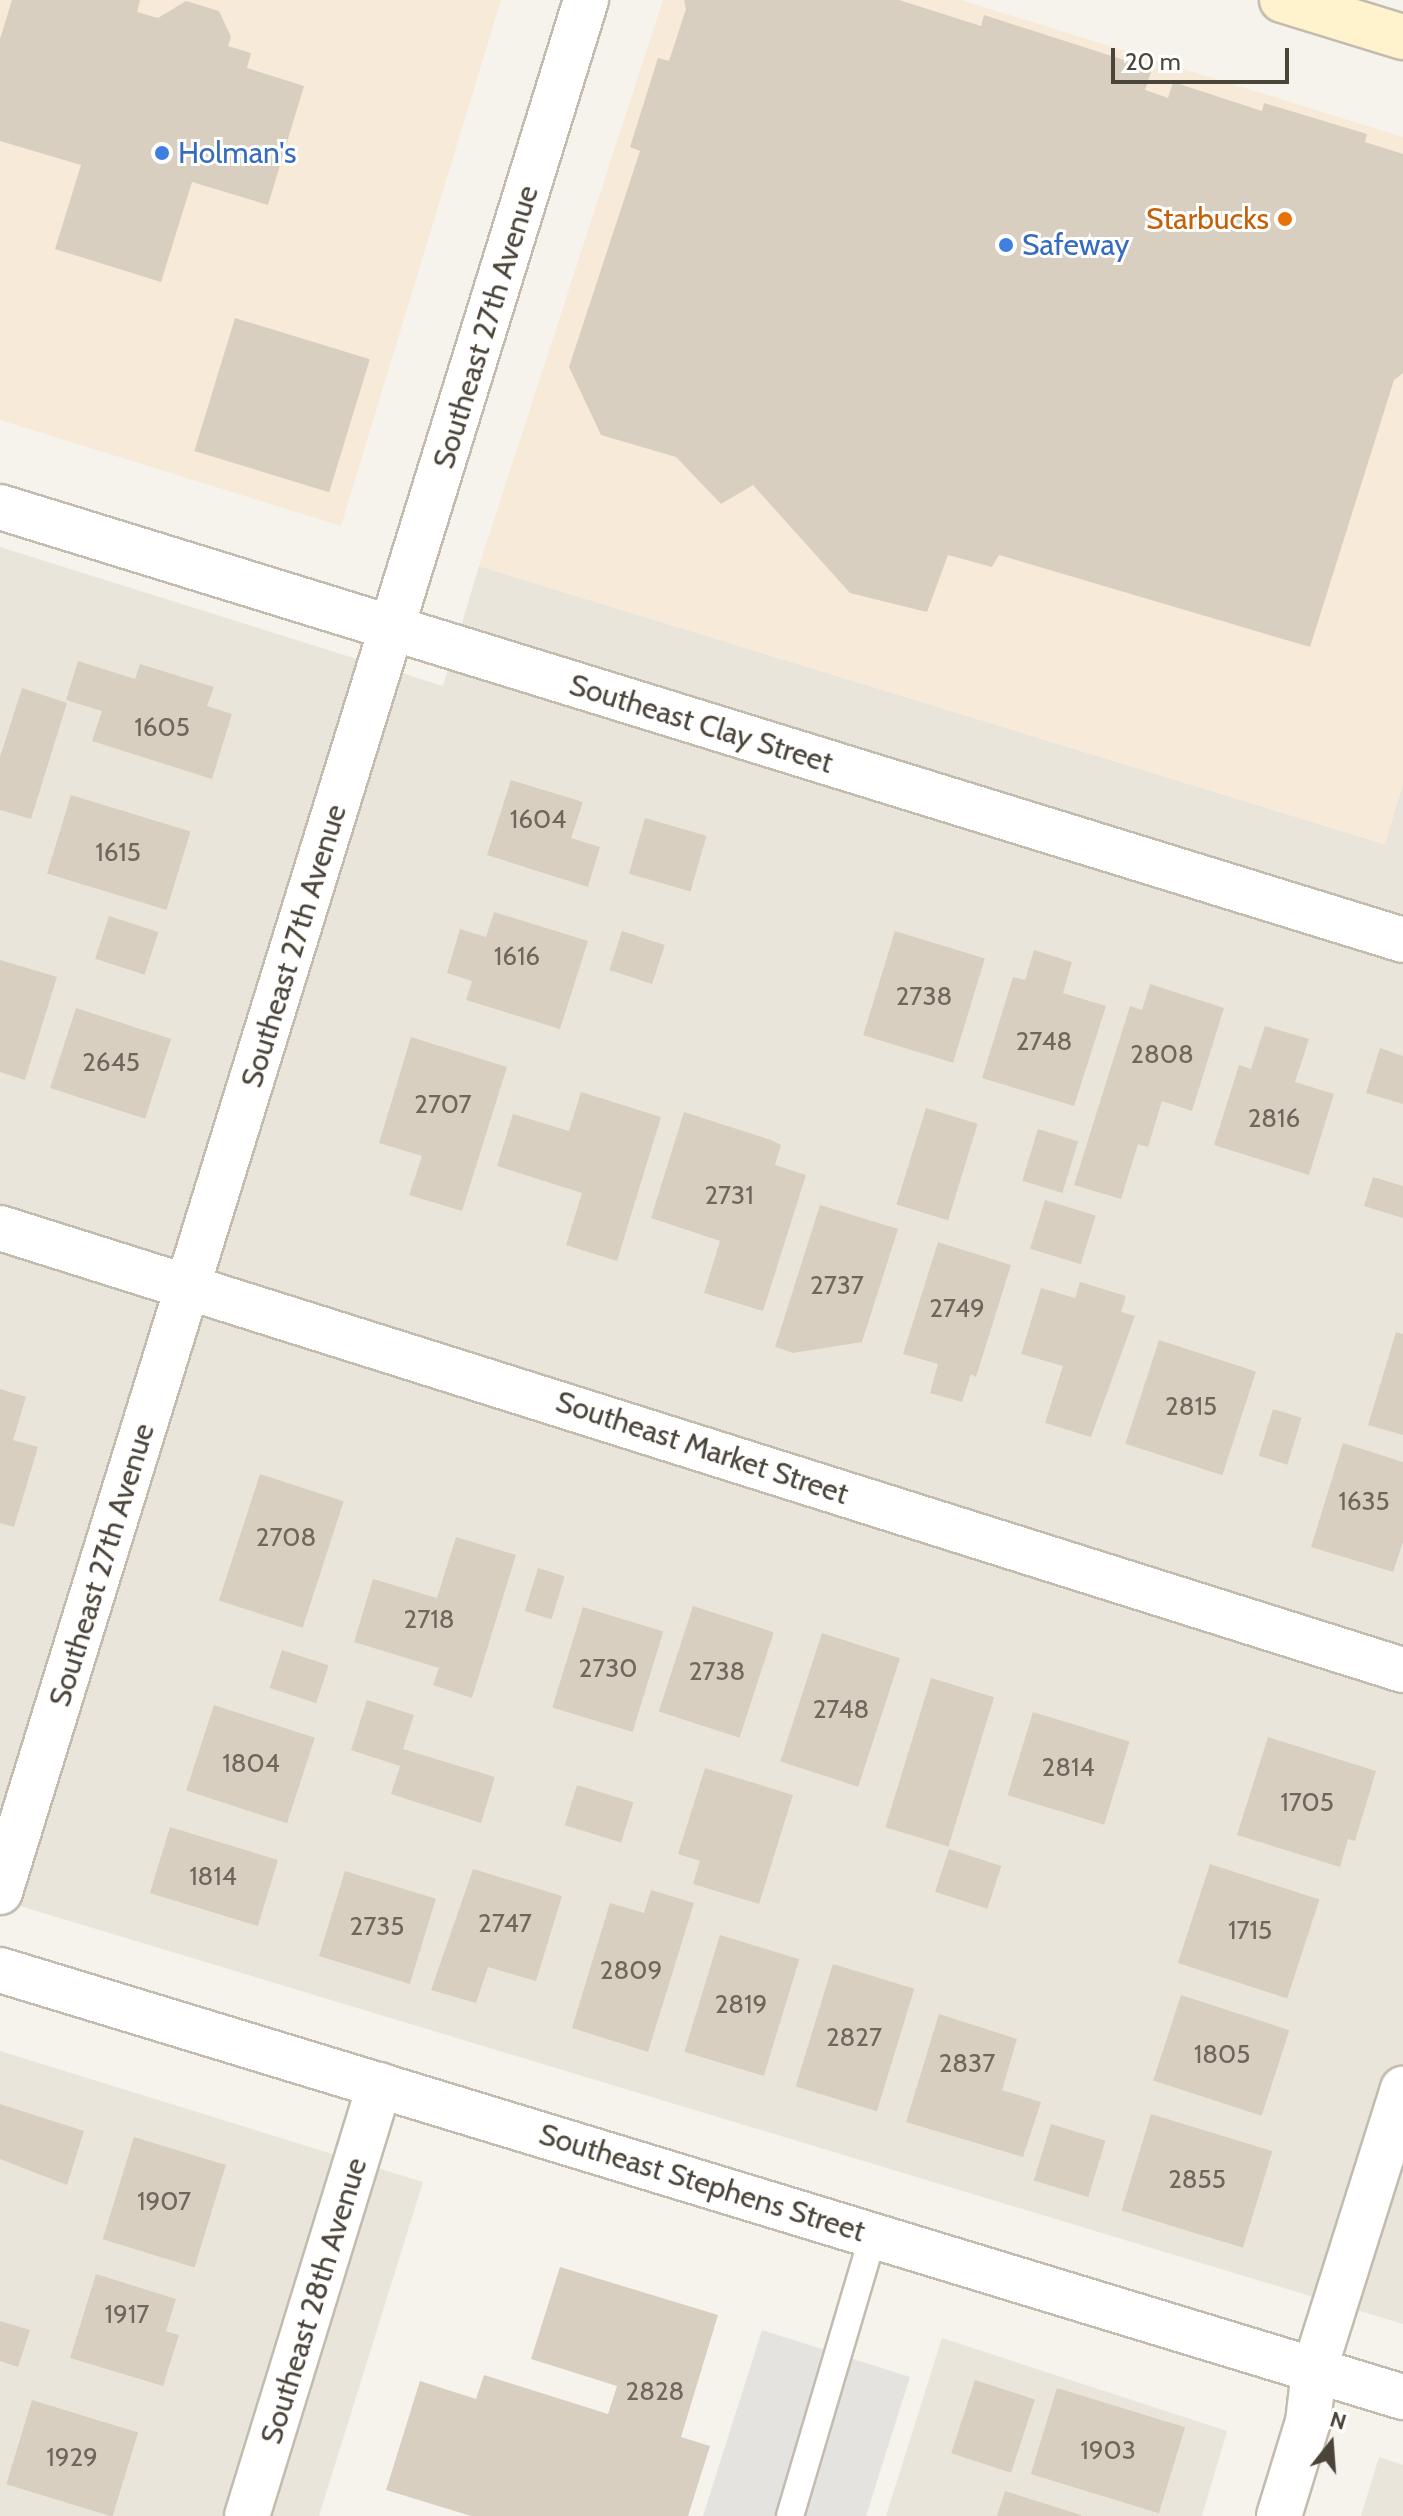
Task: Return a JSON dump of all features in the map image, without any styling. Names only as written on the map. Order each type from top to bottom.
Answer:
[{"type":"main road","points":[[1309,4],[1403,37]]},
{"type":"street","name":"Southeast 27th Avenue","points":[[0,1892],[586,0]]},
{"type":"street","name":"Southeast Clay Street","points":[[0,507],[1403,940]]},
{"type":"street","name":"Southeast Market Street","points":[[0,1228],[1403,1670]]},
{"type":"street","name":"Southeast Stephens Street","points":[[0,1970],[1403,2397]]},
{"type":"street","name":"Southeast 28th Avenue","points":[[247,2516],[380,2085]]},
{"type":"street","points":[[1279,2516],[1308,2422],[1314,2371],[1403,2089]]},
{"type":"lane","points":[[790,2516],[873,2236]]},
{"type":"shaded area","points":[[0,0],[501,0],[341,526],[0,420]]},
{"type":"shaded area","name":"Safeway","points":[[663,0],[961,0],[1403,137],[1403,784],[1385,844],[479,566]]},
{"type":"shaded area","points":[[0,547],[443,686],[479,566],[1384,844],[1403,784],[1403,2324],[0,1900]]},
{"type":"shaded area","points":[[0,2051],[423,2182],[319,2516],[0,2516]]},
{"type":"shaded area","points":[[762,2330],[910,2377],[866,2516],[703,2516]]},
{"type":"shaded area","points":[[942,2338],[1227,2431],[1202,2516],[886,2516]]},
{"type":"shaded area","points":[[1379,2457],[1403,2465],[1403,2516],[1361,2516]]},
{"type":"building","name":"Holman's","points":[[12,0],[140,0],[137,12],[158,18],[186,1],[219,11],[231,37],[228,46],[251,53],[247,68],[304,86],[268,205],[192,182],[161,282],[55,249],[81,165],[0,141],[0,39]]},
{"type":"building","name":"Safeway","points":[[684,0],[899,0],[981,26],[984,15],[1152,69],[1145,90],[1168,98],[1173,82],[1262,111],[1264,103],[1367,134],[1365,142],[1403,154],[1403,373],[1394,380],[1310,647],[999,555],[992,567],[948,555],[927,612],[850,593],[753,485],[721,504],[676,457],[601,435],[569,367],[640,151],[630,147],[658,58],[669,61],[686,9]]},
{"type":"building","points":[[235,318],[370,359],[329,492],[194,451]]},
{"type":"building","points":[[78,661],[135,679],[140,664],[214,687],[207,706],[232,714],[212,779],[92,741],[102,711],[66,700]]},
{"type":"building","points":[[22,688],[67,703],[31,819],[0,810],[0,757]]},
{"type":"building","points":[[511,780],[583,802],[571,838],[600,847],[588,887],[487,855]]},
{"type":"building","points":[[71,795],[191,832],[167,910],[47,873]]},
{"type":"building","points":[[645,818],[707,836],[691,891],[629,874]]},
{"type":"building","points":[[494,912],[588,941],[560,1029],[466,1000],[472,981],[447,973],[460,929],[486,937]]},
{"type":"building","points":[[109,916],[158,932],[145,975],[95,959]]},
{"type":"building","points":[[622,931],[665,945],[652,984],[609,970]]},
{"type":"building","points":[[895,931],[985,958],[953,1063],[863,1035]]},
{"type":"building","points":[[1034,950],[1072,962],[1063,993],[1106,1006],[1074,1106],[982,1078],[1013,977],[1025,980]]},
{"type":"building","points":[[0,960],[57,977],[25,1080],[0,1072]]},
{"type":"building","points":[[1150,984],[1224,1008],[1192,1111],[1162,1101],[1148,1147],[1138,1144],[1121,1199],[1074,1185],[1130,1006],[1142,1010]]},
{"type":"building","points":[[76,1008],[171,1039],[145,1119],[50,1088]]},
{"type":"building","points":[[1265,1026],[1309,1039],[1295,1082],[1334,1094],[1309,1175],[1214,1145],[1239,1065],[1251,1069]]},
{"type":"building","points":[[411,1037],[507,1067],[462,1211],[409,1195],[422,1156],[379,1143]]},
{"type":"building","points":[[1380,1048],[1403,1056],[1403,1104],[1366,1093]]},
{"type":"building","points":[[581,1092],[661,1117],[617,1261],[566,1245],[582,1193],[497,1166],[513,1114],[569,1131]]},
{"type":"building","points":[[926,1108],[978,1124],[948,1220],[896,1205]]},
{"type":"building","points":[[684,1112],[781,1145],[775,1165],[806,1175],[763,1311],[704,1293],[720,1241],[651,1218]]},
{"type":"building","points":[[1038,1129],[1078,1141],[1062,1193],[1022,1181]]},
{"type":"building","points":[[1373,1177],[1403,1186],[1403,1218],[1364,1206]]},
{"type":"building","points":[[1045,1200],[1096,1215],[1081,1264],[1030,1249]]},
{"type":"building","points":[[820,1205],[898,1229],[862,1342],[793,1353],[775,1347]]},
{"type":"building","points":[[938,1242],[1011,1265],[976,1377],[971,1374],[962,1402],[930,1393],[938,1364],[903,1354]]},
{"type":"building","points":[[1080,1282],[1126,1296],[1121,1312],[1135,1316],[1091,1437],[1045,1423],[1063,1366],[1021,1354],[1041,1288],[1075,1298]]},
{"type":"building","points":[[1396,1332],[1403,1334],[1403,1435],[1368,1425]]},
{"type":"building","points":[[1159,1340],[1256,1372],[1222,1475],[1125,1444]]},
{"type":"building","points":[[0,1389],[26,1397],[13,1440],[38,1447],[14,1527],[0,1523]]},
{"type":"building","points":[[1273,1409],[1302,1418],[1287,1465],[1259,1456]]},
{"type":"building","points":[[1343,1443],[1403,1462],[1403,1542],[1393,1572],[1311,1547]]},
{"type":"building","points":[[260,1474],[344,1501],[303,1628],[219,1600]]},
{"type":"building","points":[[456,1537],[516,1555],[472,1698],[433,1685],[439,1668],[354,1642],[373,1579],[437,1598]]},
{"type":"building","points":[[538,1568],[565,1576],[552,1619],[525,1611]]},
{"type":"building","points":[[693,1606],[774,1632],[740,1738],[659,1712]]},
{"type":"building","points":[[583,1607],[663,1632],[633,1732],[552,1707]]},
{"type":"building","points":[[822,1633],[900,1658],[858,1787],[780,1761]]},
{"type":"building","points":[[282,1650],[329,1665],[316,1703],[270,1688]]},
{"type":"building","points":[[931,1678],[994,1697],[949,1846],[885,1827]]},
{"type":"building","points":[[367,1700],[414,1715],[403,1749],[495,1777],[481,1823],[391,1794],[400,1766],[351,1750]]},
{"type":"building","points":[[214,1705],[315,1738],[287,1823],[186,1791]]},
{"type":"building","points":[[1033,1712],[1130,1742],[1104,1825],[1008,1795]]},
{"type":"building","points":[[1268,1737],[1376,1771],[1355,1841],[1348,1839],[1340,1867],[1237,1835]]},
{"type":"building","points":[[705,1768],[793,1795],[759,1904],[693,1884],[700,1861],[678,1854]]},
{"type":"building","points":[[577,1785],[633,1802],[621,1842],[565,1825]]},
{"type":"building","points":[[170,1827],[278,1860],[258,1926],[150,1893]]},
{"type":"building","points":[[949,1849],[1001,1866],[987,1909],[935,1892]]},
{"type":"building","points":[[1210,1864],[1319,1900],[1287,1998],[1178,1963]]},
{"type":"building","points":[[473,1869],[562,1896],[536,1981],[488,1967],[476,2003],[431,1990]]},
{"type":"building","points":[[345,1871],[436,1899],[410,1984],[319,1956]]},
{"type":"building","points":[[651,1890],[694,1903],[648,2052],[572,2028],[610,1903],[644,1913]]},
{"type":"building","points":[[720,1935],[799,1959],[764,2076],[684,2052]]},
{"type":"building","points":[[833,1964],[914,1989],[877,2111],[796,2086]]},
{"type":"building","points":[[1181,1995],[1289,2030],[1262,2116],[1153,2081]]},
{"type":"building","points":[[939,2014],[1017,2039],[1002,2090],[1041,2102],[1023,2157],[906,2122]]},
{"type":"building","points":[[0,2104],[84,2131],[67,2185],[0,2159]]},
{"type":"building","points":[[1151,2114],[1272,2151],[1243,2248],[1121,2211]]},
{"type":"building","points":[[1051,2124],[1106,2141],[1088,2197],[1034,2180]]},
{"type":"building","points":[[134,2137],[226,2165],[195,2267],[103,2239]]},
{"type":"building","points":[[560,2267],[718,2315],[681,2437],[710,2446],[688,2516],[471,2516],[386,2490],[420,2381],[476,2399],[484,2375],[608,2414],[617,2386],[531,2359]]},
{"type":"building","points":[[96,2274],[176,2299],[166,2331],[179,2335],[163,2386],[70,2358]]},
{"type":"building","points":[[0,2321],[30,2330],[18,2367],[0,2361]]},
{"type":"building","points":[[975,2380],[1035,2399],[1011,2473],[951,2453]]},
{"type":"building","points":[[1057,2388],[1185,2427],[1159,2513],[1031,2474]]},
{"type":"building","points":[[32,2400],[138,2432],[113,2516],[6,2484]]},
{"type":"building","points":[[1005,2491],[1081,2515],[1081,2516],[997,2516]]},
{"type":"place","name":"Holman's","points":[[162,153]]},
{"type":"place","name":"Starbucks","points":[[1285,219]]},
{"type":"place","name":"Safeway","points":[[1006,245]]}]
